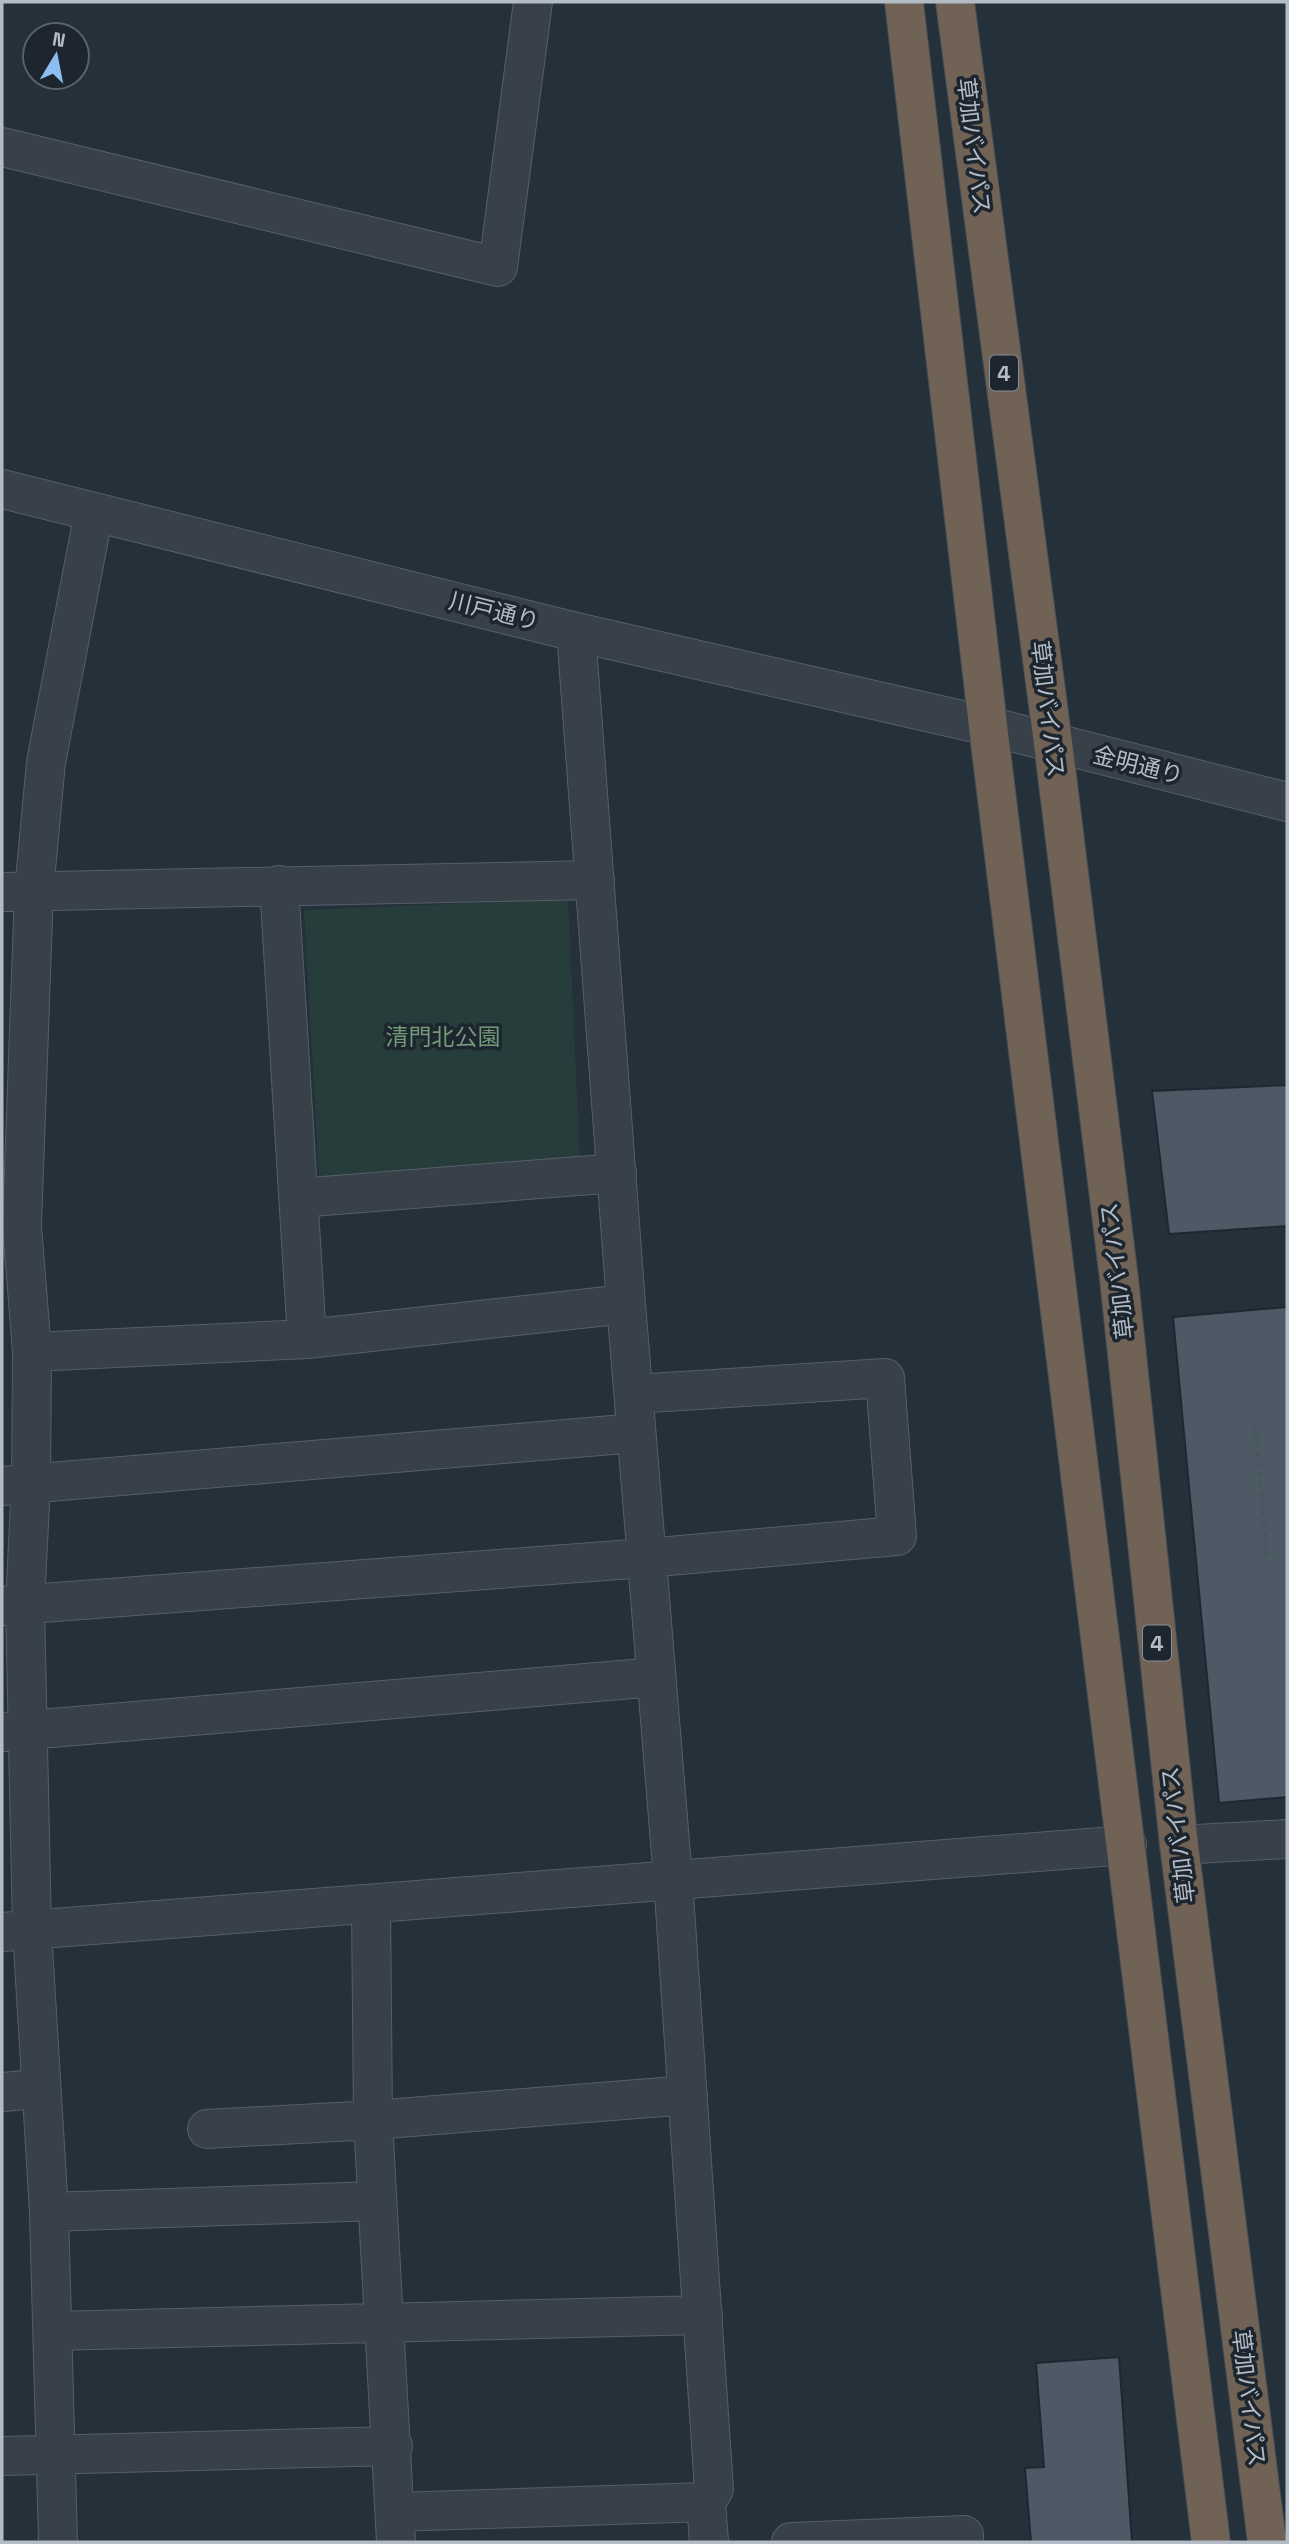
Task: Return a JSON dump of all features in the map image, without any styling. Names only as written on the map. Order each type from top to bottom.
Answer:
[{"type":"highway","name":"草加バイパス","points":[[955,2],[1053,743],[1119,1279],[1178,1845],[1268,2542]]},
{"type":"highway","points":[[900,3],[1211,2542]]},
{"type":"street","points":[[2,147],[498,267],[533,2]]},
{"type":"street","name":"川戸通り","points":[[2,489],[576,632],[988,726]]},
{"type":"street","points":[[58,2542],[49,2212],[40,2089],[17,1931],[14,1605],[16,1484],[32,1352],[22,1226],[18,891],[94,512]]},
{"type":"street","points":[[576,632],[636,1433],[673,1879],[714,2489],[706,2502],[709,2542]]},
{"type":"street","name":"金明通り","points":[[988,726],[1287,802]]},
{"type":"street","points":[[18,891],[595,880]]},
{"type":"street","points":[[279,886],[307,1339]]},
{"type":"street","points":[[298,1198],[617,1173]]},
{"type":"street","points":[[32,1352],[307,1339],[626,1304]]},
{"type":"street","points":[[14,1605],[646,1558],[897,1536],[885,1378],[634,1394]]},
{"type":"street","points":[[16,1484],[636,1433]]},
{"type":"street","points":[[15,1731],[656,1677]]},
{"type":"street","points":[[1178,1845],[1287,1839]]},
{"type":"street","points":[[17,1931],[1127,1845]]},
{"type":"street","points":[[371,1905],[373,2120],[396,2527],[706,2502]]},
{"type":"street","points":[[2,2092],[40,2089]]},
{"type":"street","points":[[207,2129],[373,2120],[688,2095]]},
{"type":"street","points":[[49,2212],[377,2201]]},
{"type":"street","points":[[54,2331],[703,2315]]},
{"type":"street","points":[[2,2456],[393,2446]]},
{"type":"street","points":[[791,2542],[964,2535],[964,2542]]},
{"type":"path","points":[[1255,1422],[1267,1559]]},
{"type":"green space","name":"清門北公園","points":[[568,899],[580,1160],[319,1177],[304,910]]},
{"type":"building","points":[[1287,1085],[1287,1226],[1169,1234],[1152,1091]]},
{"type":"building","points":[[1287,1307],[1287,1797],[1219,1803],[1173,1317]]},
{"type":"building","points":[[1119,2357],[1132,2542],[1031,2542],[1025,2468],[1044,2467],[1036,2363]]}]
